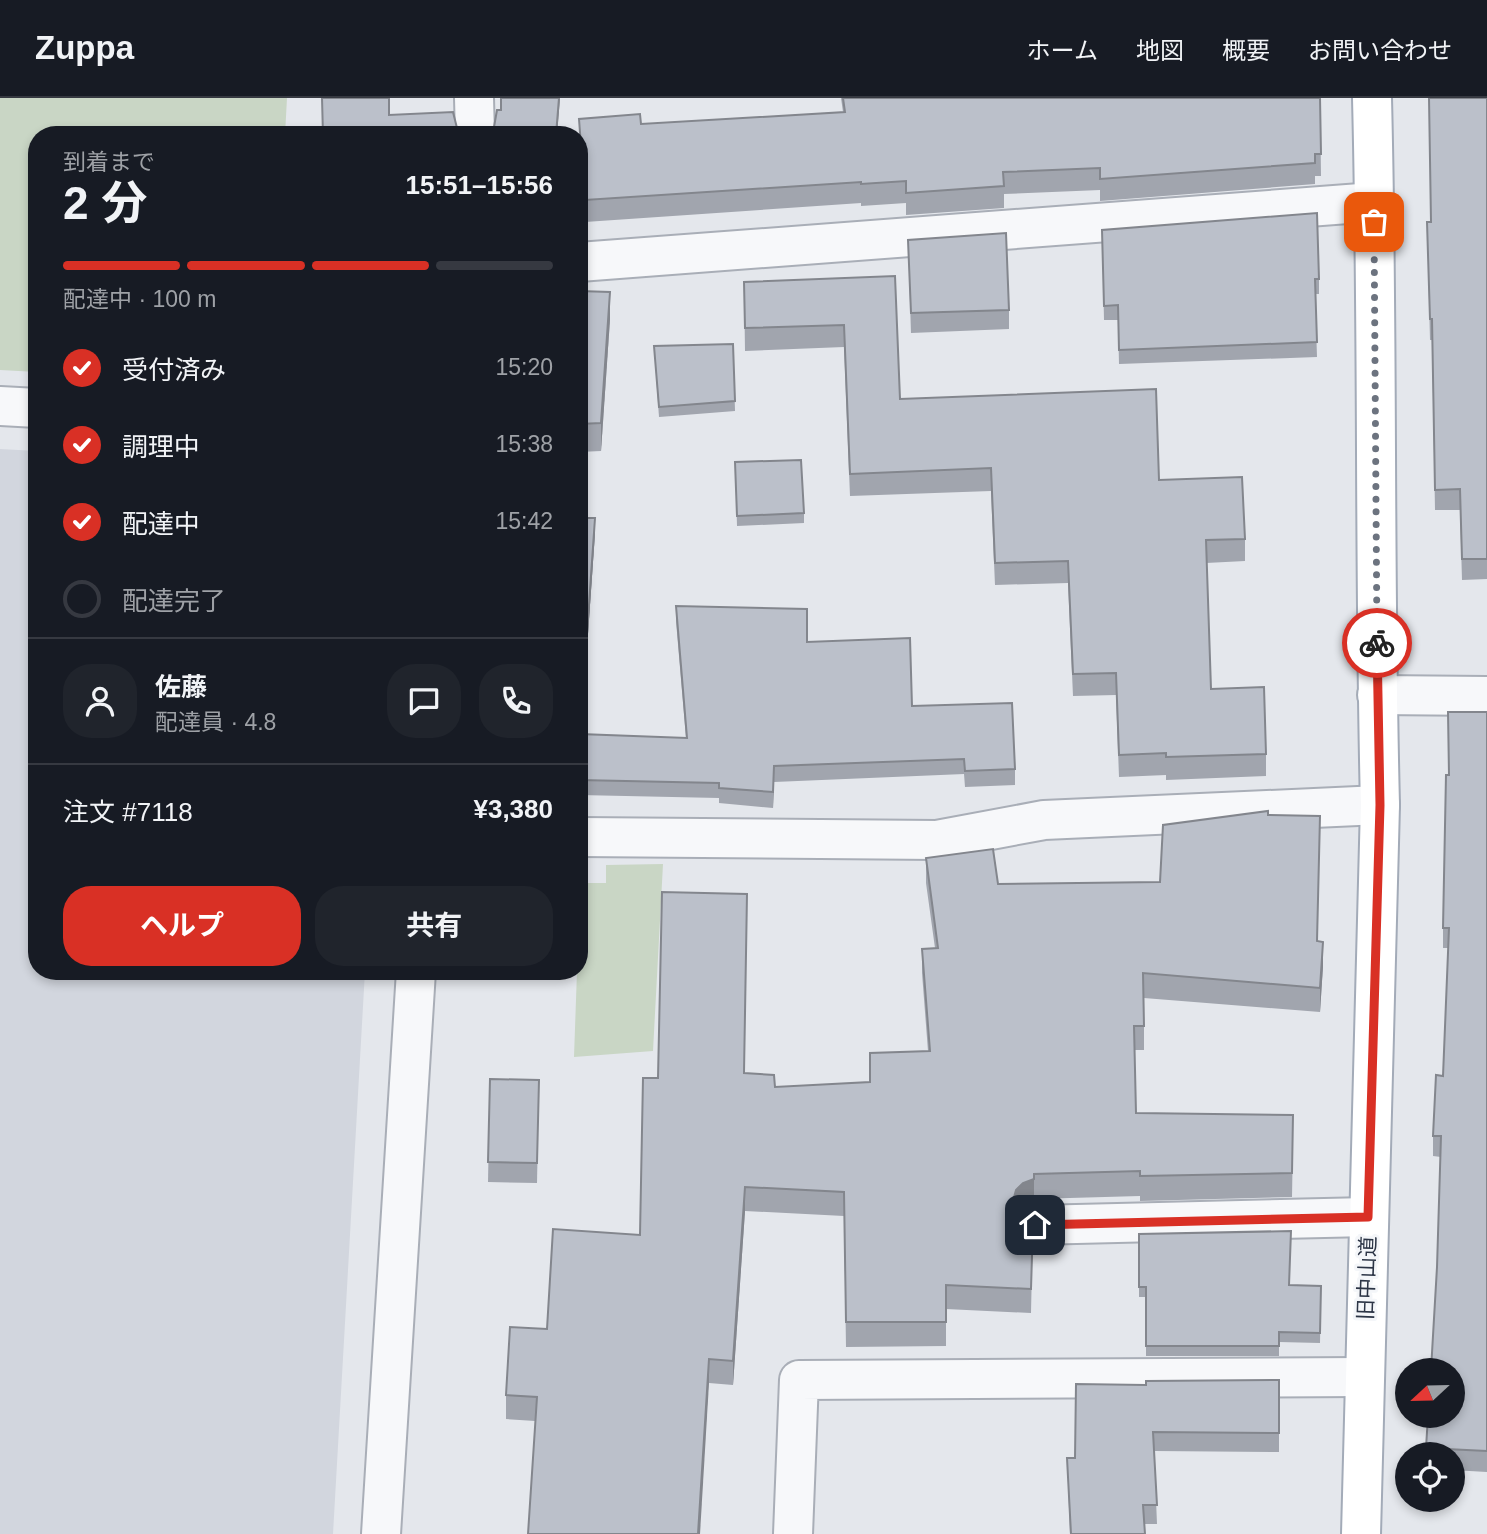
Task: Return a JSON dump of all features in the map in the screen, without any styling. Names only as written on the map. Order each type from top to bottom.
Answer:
[{"type":"main road","name":"旧中山道","points":[[1361,1534],[1380,805],[1372,98]]},
{"type":"street","points":[[474,98],[475,126]]},
{"type":"street","points":[[588,261],[1374,202]]},
{"type":"street","points":[[0,406],[28,408]]},
{"type":"street","points":[[1377,695],[1487,696]]},
{"type":"street","points":[[588,837],[937,840],[1044,820],[1380,805]]},
{"type":"street","points":[[381,1534],[415,980]]},
{"type":"street","points":[[1035,1225],[1368,1217]]},
{"type":"street","points":[[793,1534],[799,1380],[1364,1377]]},
{"type":"shaded area","points":[[0,449],[28,451],[28,980],[364,980],[333,1534],[0,1534]]},
{"type":"green space","points":[[0,98],[287,98],[285,126],[28,126],[28,372],[0,370]]},
{"type":"green space","points":[[663,864],[653,1051],[574,1057],[577,980],[588,980],[588,883],[606,883],[606,865]]},
{"type":"building","points":[[322,98],[389,98],[389,115],[453,112],[456,126],[323,126]]},
{"type":"building","points":[[501,98],[559,98],[557,126],[494,126],[497,110],[501,110]]},
{"type":"building","points":[[843,98],[1320,98],[1321,154],[1315,154],[1315,163],[1100,179],[1100,168],[1003,172],[1004,186],[906,193],[906,181],[588,200],[588,126],[580,126],[579,119],[640,114],[641,124],[845,112]]},
{"type":"building","points":[[1429,98],[1487,98],[1487,559],[1462,559],[1460,489],[1435,490],[1432,319],[1427,222],[1431,222]]},
{"type":"building","points":[[1317,213],[1317,342],[1119,350],[1118,305],[1104,306],[1102,230]]},
{"type":"building","points":[[1006,233],[1009,310],[911,313],[908,240]]},
{"type":"building","points":[[895,276],[900,399],[1156,389],[1159,480],[1242,477],[1245,539],[1206,540],[1211,689],[1264,687],[1266,754],[1166,757],[1166,753],[1119,755],[1116,673],[1073,674],[1068,561],[995,563],[991,468],[850,474],[844,325],[745,328],[744,282]]},
{"type":"building","points":[[588,291],[610,292],[601,423],[588,424]]},
{"type":"building","points":[[733,344],[735,401],[659,407],[654,346]]},
{"type":"building","points":[[801,460],[804,513],[737,516],[735,462]]},
{"type":"building","points":[[588,518],[595,518],[588,619]]},
{"type":"building","points":[[676,606],[807,609],[807,642],[910,638],[912,706],[1012,703],[1015,769],[965,771],[964,759],[774,766],[773,792],[719,788],[719,783],[588,780],[588,734],[687,738]]},
{"type":"building","points":[[1448,712],[1487,712],[1487,1451],[1465,1450],[1465,1442],[1426,1442],[1427,1428],[1465,1428],[1465,1358],[1432,1358],[1441,1136],[1433,1136],[1436,1075],[1443,1076],[1449,928],[1443,928],[1446,775],[1449,775]]},
{"type":"building","points":[[1268,811],[1268,815],[1320,816],[1317,941],[1323,942],[1320,988],[1143,973],[1144,1026],[1134,1026],[1136,1113],[1293,1115],[1292,1173],[1140,1176],[1140,1171],[1034,1174],[1034,1179],[1023,1183],[1016,1190],[1013,1201],[1017,1213],[1024,1220],[1033,1222],[1031,1289],[946,1285],[946,1322],[846,1322],[844,1192],[745,1187],[733,1361],[709,1359],[698,1534],[528,1534],[537,1397],[506,1395],[510,1327],[547,1329],[553,1229],[640,1235],[643,1078],[658,1078],[662,892],[747,894],[744,1073],[774,1075],[775,1087],[870,1082],[870,1053],[930,1051],[922,949],[938,948],[926,858],[993,849],[998,884],[1160,882],[1163,825]]},
{"type":"building","points":[[490,1079],[539,1080],[537,1163],[488,1162]]},
{"type":"building","points":[[1291,1231],[1289,1285],[1321,1286],[1320,1333],[1279,1332],[1279,1346],[1146,1346],[1146,1287],[1139,1287],[1139,1234]]},
{"type":"building","points":[[1279,1380],[1279,1433],[1153,1432],[1157,1505],[1143,1505],[1145,1534],[1071,1534],[1067,1458],[1075,1458],[1076,1384],[1146,1385],[1146,1381]]},
{"type":"way so far","points":[[1374,222],[1377,643]]},
{"type":"route","points":[[1035,1225],[1368,1217],[1380,805],[1377,643]]}]
